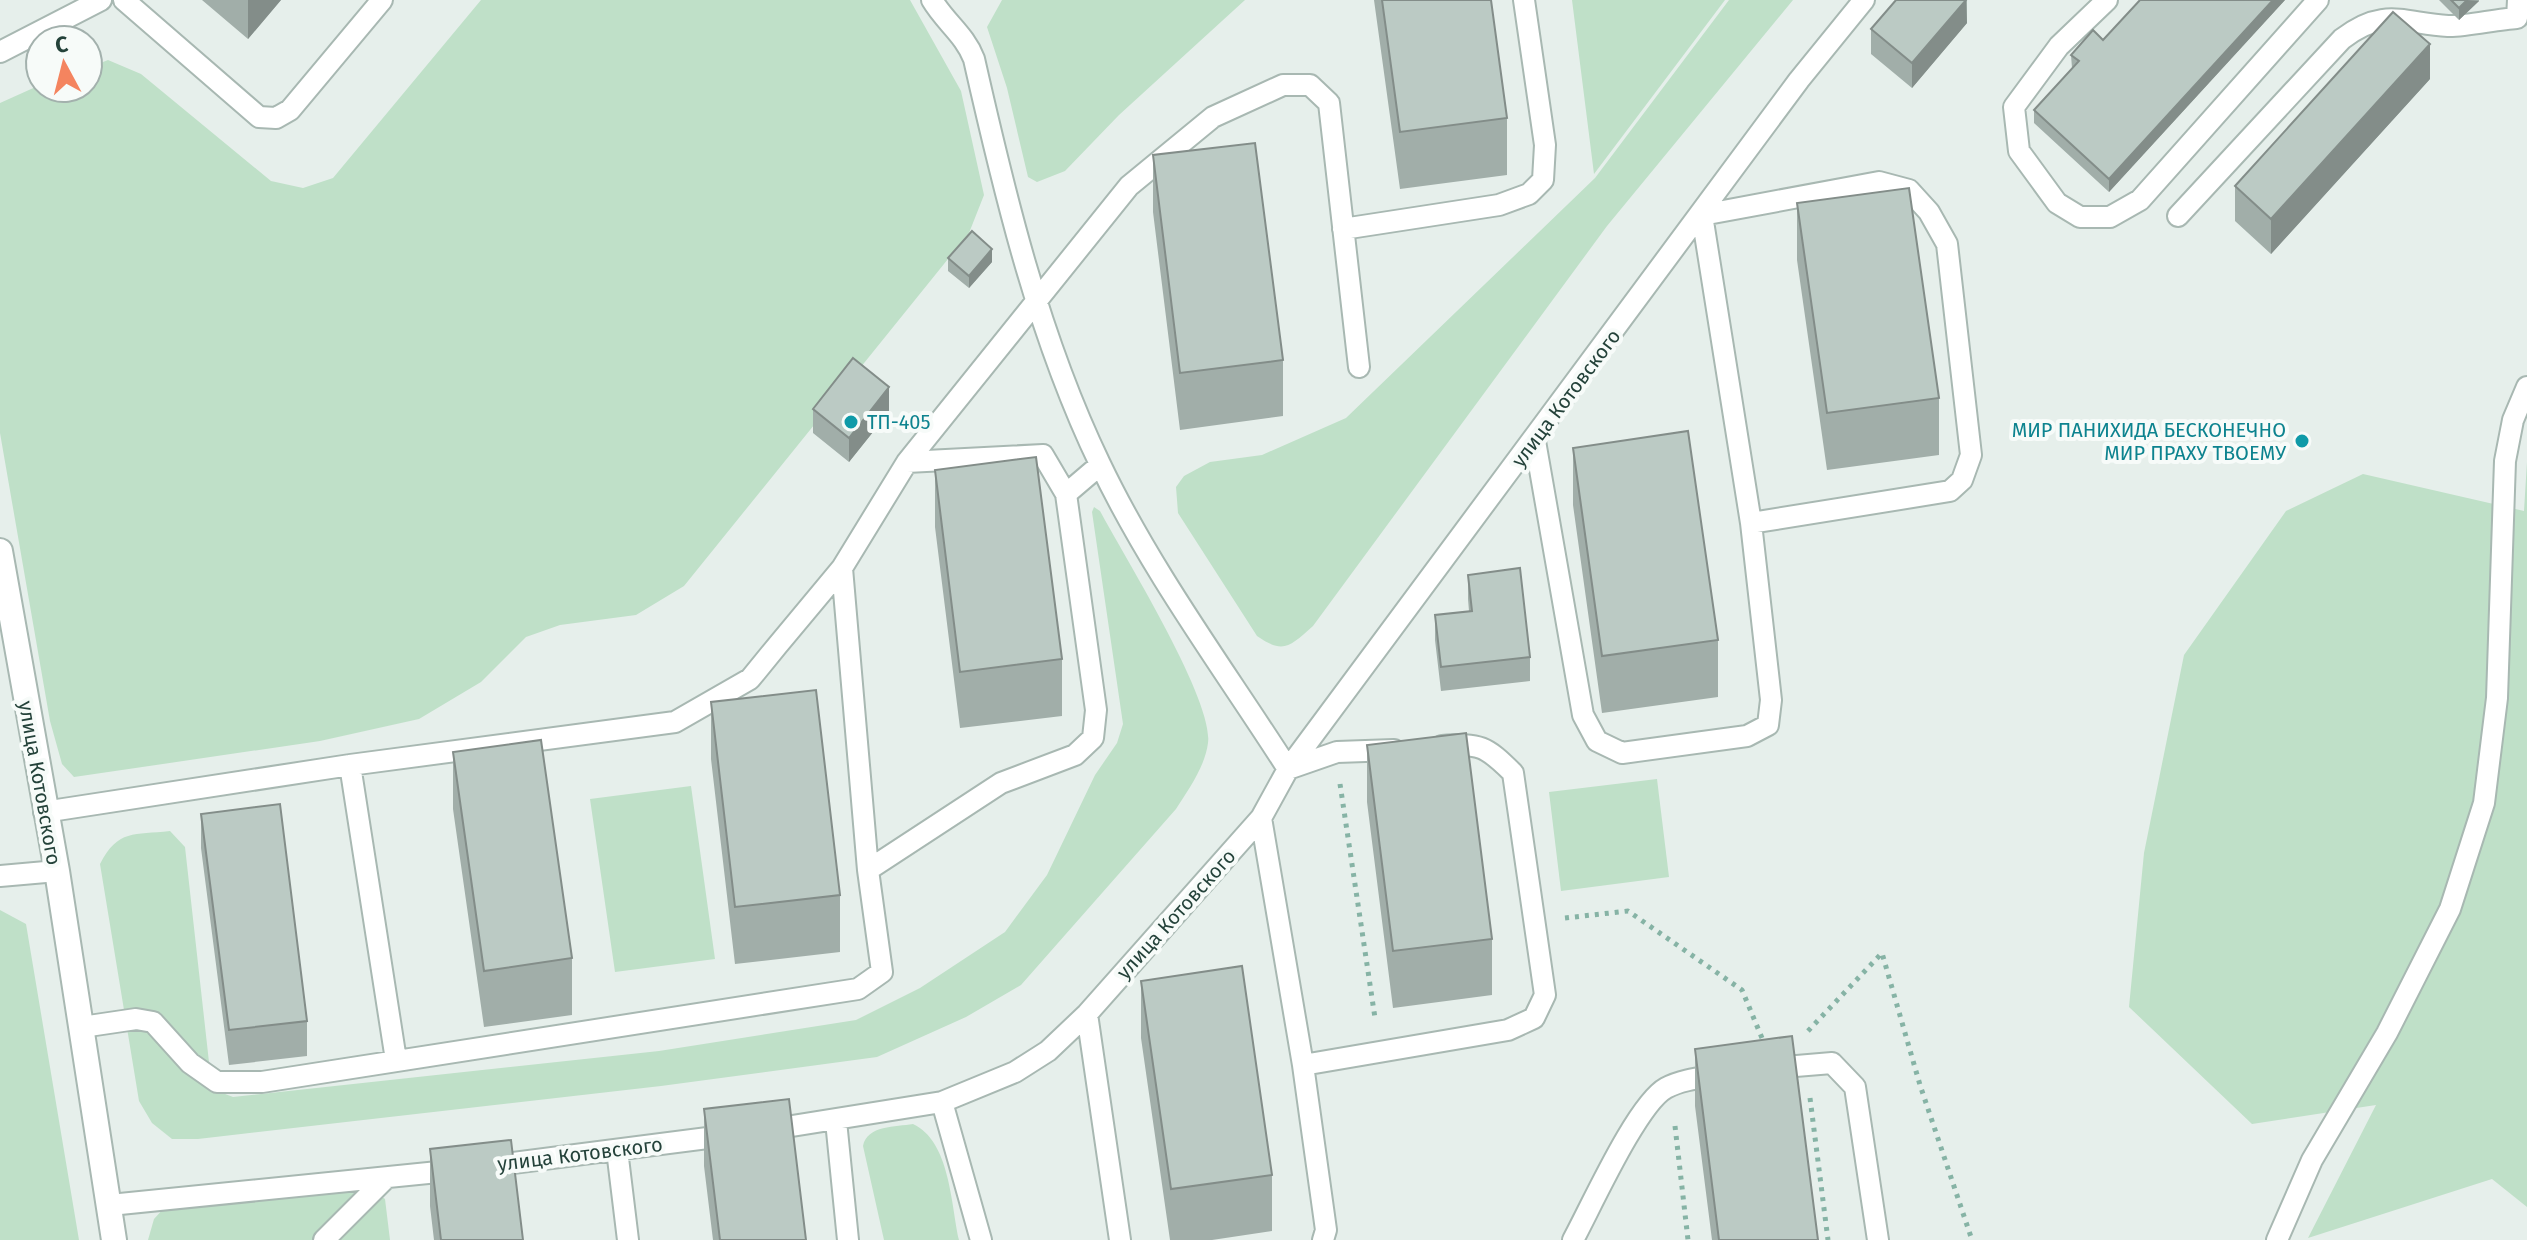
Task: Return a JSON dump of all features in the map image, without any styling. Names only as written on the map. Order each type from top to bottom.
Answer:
[{"type":"street","name":"улица Котовского","points":[[0,551],[44,812],[57,871],[114,1240]]},
{"type":"lane","points":[[0,52],[101,0]]},
{"type":"lane","points":[[124,0],[259,117],[276,118],[290,110],[382,0]]},
{"type":"lane","points":[[932,0],[944,20],[966,39],[974,59],[1004,189],[1078,415],[1100,465],[1128,520],[1288,769],[1337,752],[1473,743],[1490,750],[1513,773],[1532,922],[1545,995],[1534,1018],[1508,1030],[1303,1065]]},
{"type":"lane","points":[[1343,229],[1499,205],[1529,194],[1543,180],[1545,145],[1524,0]]},
{"type":"lane","name":"улица Котовского","points":[[110,1205],[385,1179],[836,1121],[942,1102],[1015,1072],[1048,1051],[1087,1014],[1261,818],[1288,769],[1535,441],[1799,80],[1864,0]]},
{"type":"lane","points":[[2107,0],[2059,46],[2014,107],[2019,151],[2057,203],[2080,217],[2110,217],[2140,200],[2318,0]]},
{"type":"lane","points":[[2178,216],[2342,39],[2361,24],[2391,17],[2451,27],[2517,18],[2518,0]]},
{"type":"lane","points":[[44,812],[350,765],[675,722],[750,679],[842,568],[907,462],[1129,186],[1213,117],[1283,85],[1310,85],[1329,103],[1359,367]]},
{"type":"lane","points":[[1535,441],[1583,715],[1597,741],[1622,753],[1747,736],[1768,725],[1771,700],[1751,523],[1702,215],[1879,182],[1909,190],[1929,212],[1947,244],[1971,455],[1962,480],[1950,491],[1751,523]]},
{"type":"lane","points":[[2277,1240],[2312,1160],[2387,1033],[2450,909],[2484,803],[2497,698],[2505,461],[2513,420],[2527,387]]},
{"type":"lane","points":[[868,870],[1001,783],[1075,755],[1093,738],[1096,710],[1066,494],[1043,455],[907,462]]},
{"type":"lane","points":[[1066,494],[1100,465]]},
{"type":"lane","points":[[82,1027],[136,1019],[153,1022],[190,1063],[217,1082],[262,1082],[858,989],[882,972],[868,870],[842,568]]},
{"type":"lane","points":[[350,765],[396,1060]]},
{"type":"lane","points":[[1261,818],[1303,1065],[1326,1230],[1323,1240]]},
{"type":"lane","points":[[0,876],[57,871]]},
{"type":"lane","points":[[1087,1014],[1120,1240]]},
{"type":"lane","points":[[1573,1240],[1646,1107],[1665,1088],[1689,1079],[1774,1067],[1832,1063],[1855,1087],[1878,1240]]},
{"type":"lane","points":[[942,1102],[981,1240]]},
{"type":"lane","points":[[836,1121],[848,1240]]},
{"type":"lane","points":[[617,1150],[628,1240]]},
{"type":"lane","points":[[324,1240],[385,1179]]},
{"type":"path","points":[[1337,752],[1372,1016],[1380,1022]]},
{"type":"path","points":[[1340,783],[1355,781]]},
{"type":"path","points":[[1532,922],[1628,911],[1742,990],[1774,1067],[1882,953],[1920,1085],[1972,1240]]},
{"type":"path","points":[[1802,1088],[1809,1096],[1828,1240]]},
{"type":"path","points":[[1673,1110],[1688,1240]]},
{"type":"green space","points":[[481,0],[910,0],[961,91],[984,195],[969,233],[684,586],[636,615],[560,625],[526,637],[481,682],[419,719],[320,741],[74,777],[62,764],[50,721],[0,433],[0,103],[24,92],[24,104],[104,104],[104,62],[108,60],[141,74],[271,181],[303,188],[333,178]]},
{"type":"green space","points":[[1002,0],[1245,0],[1119,115],[1065,171],[1037,182],[1028,177],[1007,88],[987,27]]},
{"type":"green space","points":[[1572,0],[1725,0],[1594,174]]},
{"type":"green space","points":[[1729,0],[1793,0],[1607,226],[1313,626],[1286,646],[1274,645],[1257,636],[1178,513],[1176,487],[1184,476],[1210,462],[1262,455],[1346,418],[1595,178]]},
{"type":"green space","points":[[2527,462],[2527,1207],[2492,1179],[2308,1238],[2376,1105],[2252,1124],[2129,1007],[2144,853],[2184,655],[2286,511],[2363,474],[2524,511]]},
{"type":"green space","points":[[1094,507],[1100,511],[1183,663],[1206,723],[1208,743],[1200,769],[1176,809],[1021,985],[966,1017],[877,1057],[661,1086],[198,1139],[172,1139],[152,1123],[139,1101],[100,864],[113,845],[137,834],[170,831],[185,847],[212,1089],[233,1097],[659,1051],[856,1020],[920,988],[1005,932],[1047,875],[1095,775],[1117,743],[1123,724],[1092,512]]},
{"type":"green space","points":[[1657,779],[1669,877],[1561,891],[1549,792]]},
{"type":"green space","points":[[691,786],[715,959],[615,972],[590,799]]},
{"type":"green space","points":[[0,910],[26,924],[79,1240],[0,1240]]},
{"type":"green space","points":[[913,1124],[935,1144],[942,1159],[959,1240],[884,1240],[863,1146],[870,1134],[876,1131]]},
{"type":"green space","points":[[340,1191],[374,1191],[385,1199],[390,1240],[148,1240],[154,1219],[165,1207]]},
{"type":"building","points":[[1382,0],[1491,0],[1507,118],[1400,132]]},
{"type":"building","points":[[1896,0],[1966,0],[1912,63],[1871,29]]},
{"type":"building","points":[[2140,0],[2273,0],[2109,179],[2034,110],[2079,61],[2071,55],[2093,30],[2103,40]]},
{"type":"building","points":[[2451,0],[2467,0],[2459,8]]},
{"type":"building","points":[[2393,12],[2430,44],[2271,219],[2235,186]]},
{"type":"building","points":[[1255,143],[1283,360],[1180,373],[1153,155]]},
{"type":"building","points":[[1909,188],[1939,398],[1827,413],[1797,203]]},
{"type":"building","points":[[972,231],[992,249],[969,276],[948,258]]},
{"type":"building","points":[[853,358],[889,387],[849,438],[813,409]]},
{"type":"building","points":[[1688,431],[1718,640],[1602,656],[1573,448]]},
{"type":"building","points":[[1036,457],[1062,659],[960,672],[935,470]]},
{"type":"building","points":[[1520,568],[1530,657],[1441,667],[1435,615],[1472,611],[1468,575]]},
{"type":"building","points":[[816,690],[840,895],[735,907],[711,702]]},
{"type":"building","points":[[1466,733],[1492,939],[1393,951],[1367,745]]},
{"type":"building","points":[[541,740],[572,958],[484,971],[453,752]]},
{"type":"building","points":[[280,804],[307,1021],[229,1030],[201,814]]},
{"type":"building","points":[[1242,966],[1272,1175],[1171,1189],[1141,981]]},
{"type":"building","points":[[1792,1036],[1818,1240],[1719,1240],[1695,1049]]},
{"type":"building","points":[[789,1099],[806,1240],[720,1240],[704,1109]]},
{"type":"building","points":[[511,1140],[523,1240],[441,1240],[430,1149]]},
{"type":"place","name":"ТП-405","points":[[851,422]]},
{"type":"place","name":"МИР ПАНИХИДА БЕСКОНЕЧНО МИР ПРАХУ ТВОЕМУ","points":[[2302,441]]}]
